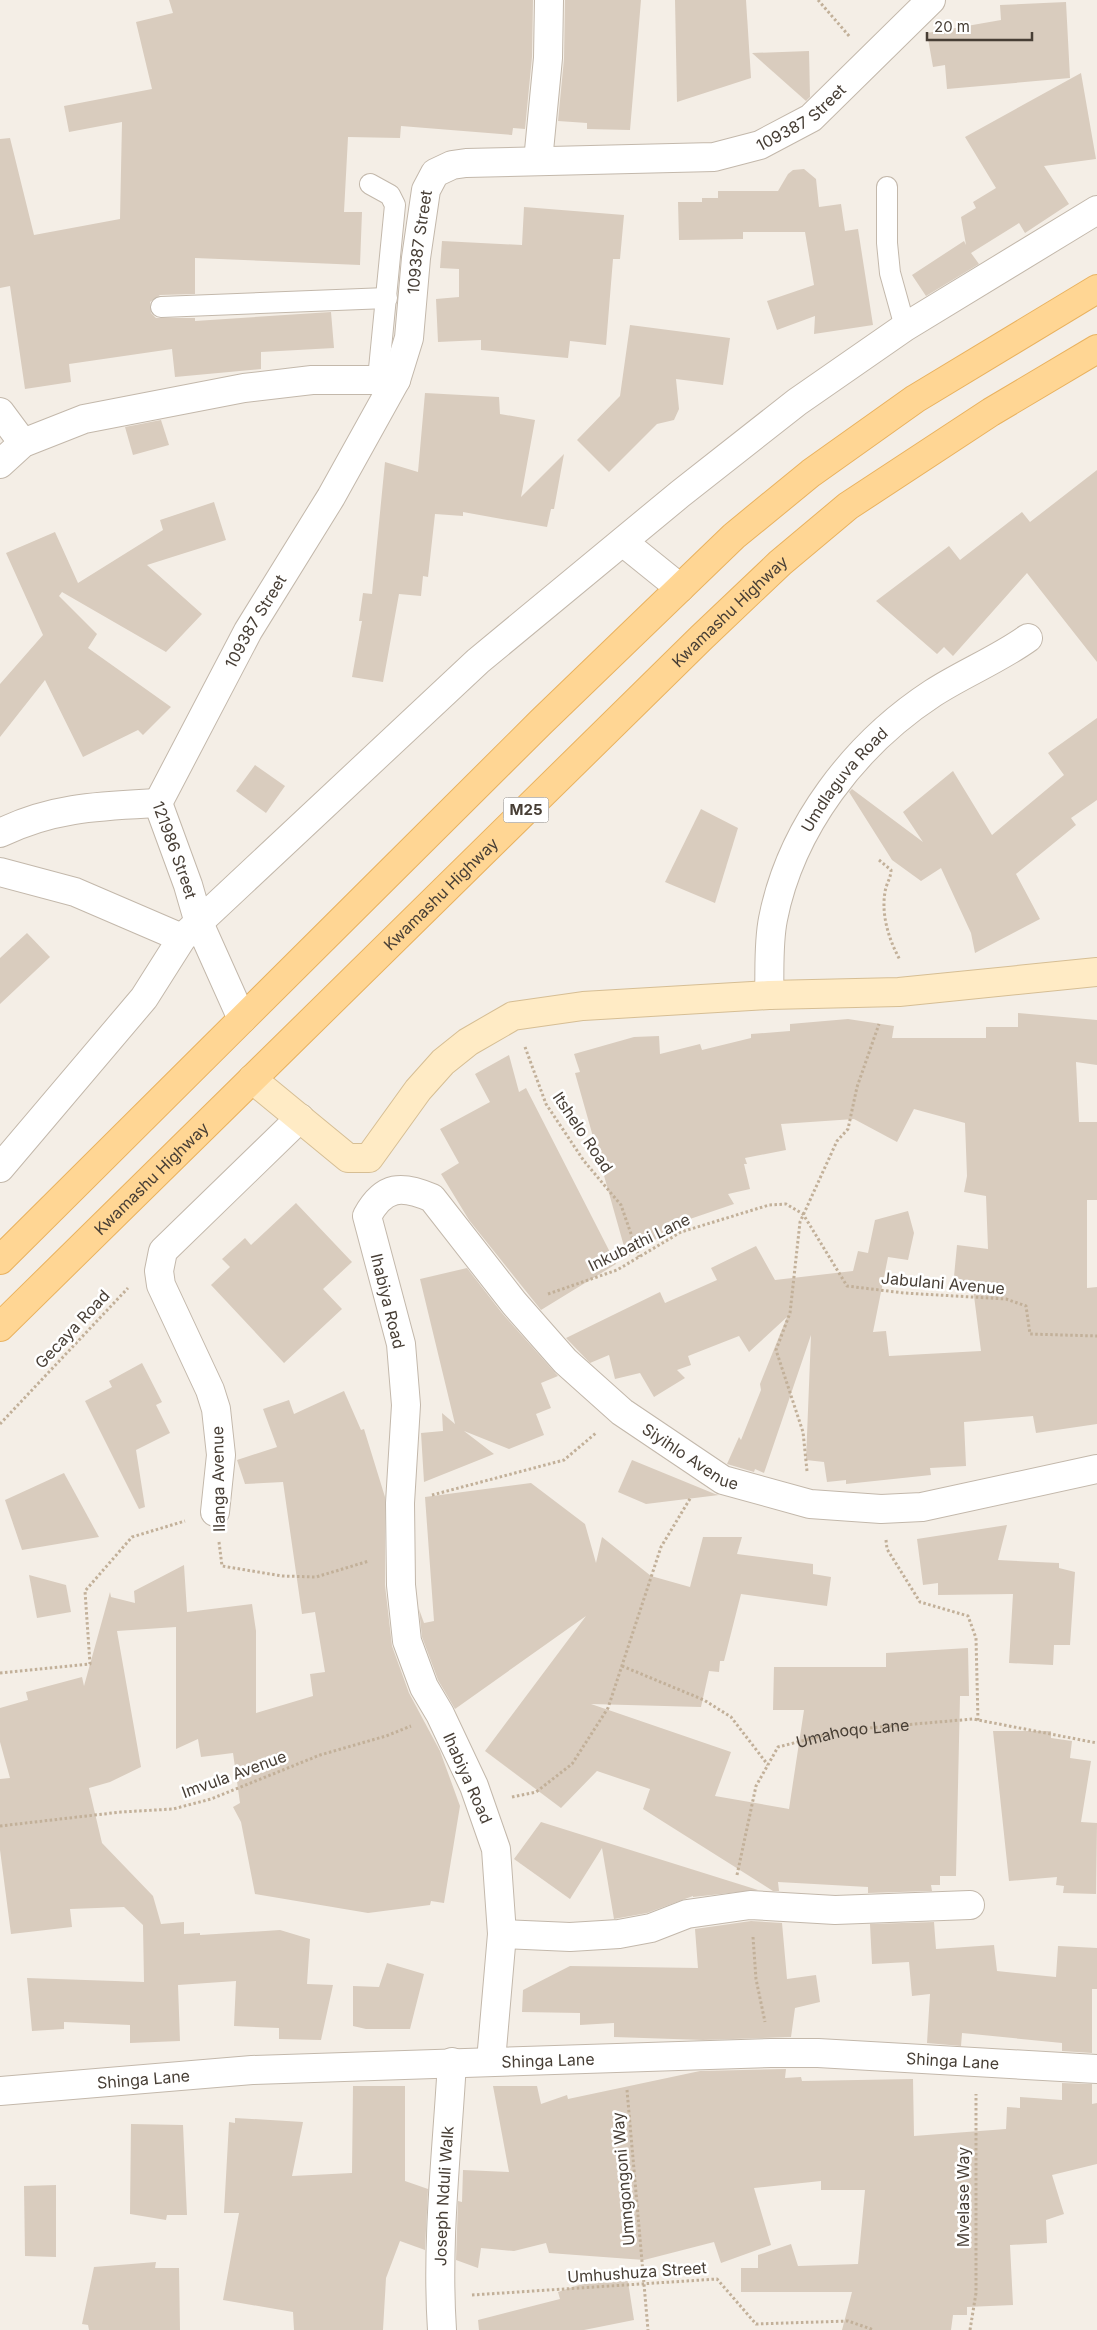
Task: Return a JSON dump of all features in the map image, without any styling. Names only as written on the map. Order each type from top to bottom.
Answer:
[{"type":"main road","points":[[0,1260],[541,722],[734,536],[790,490],[907,404],[1097,289]]},
{"type":"main road","name":"Kwamashu Highway","points":[[0,1327],[700,638],[780,563],[848,506],[991,412],[1097,348]]},
{"type":"street","points":[[538,161],[548,58],[549,0]]},
{"type":"street","name":"109387 Street","points":[[158,803],[248,631],[331,497],[387,379],[409,338],[416,258],[426,190],[435,173],[452,165],[466,163],[714,157],[760,145],[811,118],[931,0]]},
{"type":"street","points":[[0,1168],[144,998],[190,931],[478,661],[797,402],[905,327],[1097,210]]},
{"type":"street","points":[[0,464],[23,443],[84,419],[244,388],[312,380],[387,379]]},
{"type":"street","points":[[0,412],[23,443]]},
{"type":"street","points":[[623,542],[680,588]]},
{"type":"street","name":"Umdlaguva Road","points":[[769,995],[770,940],[780,888],[800,838],[833,787],[864,752],[926,699],[1028,638]]},
{"type":"street","name":"121986 Street","points":[[0,833],[18,824],[61,811],[158,803],[188,885],[190,931],[242,1019]]},
{"type":"street","points":[[0,872],[75,892],[190,931]]},
{"type":"street","points":[[252,1079],[348,1158],[369,1158],[418,1090],[443,1062],[468,1042],[513,1016],[582,1006],[769,995],[899,992],[1097,972]]},
{"type":"street","name":"Ilanga Avenue","points":[[215,1512],[221,1455],[216,1409],[210,1390],[161,1285],[159,1271],[163,1251],[300,1118]]},
{"type":"street","name":"Siyihlo Avenue","points":[[384,1195],[399,1189],[413,1189],[432,1198],[514,1304],[565,1361],[622,1412],[723,1480],[810,1504],[881,1509],[922,1507],[1097,1469]]},
{"type":"street","name":"Ihabiya Road","points":[[384,1195],[373,1206],[367,1216],[402,1344],[406,1405],[400,1503],[400,1552],[406,1641],[424,1687],[440,1714],[474,1786],[496,1849],[502,1934],[491,2061]]},
{"type":"street","points":[[502,1934],[570,1937],[619,1934],[651,1928],[687,1914],[750,1905],[835,1910],[970,1905]]},
{"type":"street","name":"Shinga Lane","points":[[0,2091],[252,2070],[771,2053],[818,2053],[976,2064],[1097,2069]]},
{"type":"street","name":"Joseph Nduli Walk","points":[[442,2330],[440,2297],[452,2062]]},
{"type":"lane","points":[[370,184],[390,195],[395,205],[387,298],[387,379]]},
{"type":"lane","points":[[887,187],[887,243],[890,273],[905,327]]},
{"type":"lane","points":[[161,307],[387,298]]},
{"type":"path","points":[[818,0],[870,60]]},
{"type":"path","points":[[878,860],[891,870],[890,879],[886,885],[885,912],[891,942],[900,959]]},
{"type":"path","points":[[810,1504],[803,1432],[776,1350],[790,1313],[800,1222],[837,1141],[848,1129],[857,1087],[879,1024],[899,992]]},
{"type":"path","name":"Itshelo Road","points":[[513,1016],[546,1104],[584,1161],[621,1205],[639,1257]]},
{"type":"path","name":"Inkubathi Lane","points":[[514,1304],[570,1288],[617,1270],[681,1232],[769,1205],[786,1204],[803,1214]]},
{"type":"path","name":"Jabulani Avenue","points":[[803,1214],[847,1286],[904,1293],[1006,1299],[1026,1306],[1030,1334],[1097,1336]]},
{"type":"path","name":"Gecaya Road","points":[[0,1424],[129,1287]]},
{"type":"path","points":[[400,1503],[564,1460],[622,1412]]},
{"type":"path","points":[[474,1786],[511,1798],[536,1792],[572,1764],[608,1708],[661,1547],[707,1470]]},
{"type":"path","points":[[881,1509],[887,1549],[920,1602],[968,1616],[976,1638],[978,1721]]},
{"type":"path","points":[[0,1673],[90,1664],[85,1591],[132,1537],[215,1512]]},
{"type":"path","name":"Ilanga Avenue","points":[[215,1512],[222,1566],[282,1576],[316,1577],[400,1552]]},
{"type":"path","points":[[622,1666],[704,1700],[731,1716],[768,1766]]},
{"type":"path","name":"Imvula Avenue","points":[[0,1826],[121,1812],[173,1809],[211,1799],[320,1755],[386,1736],[440,1714]]},
{"type":"path","name":"Umahoqo Lane","points":[[771,2053],[756,1979],[750,1905],[736,1881],[756,1786],[778,1747],[846,1730],[978,1721],[1097,1743]]},
{"type":"path","name":"Umngongoni Way","points":[[622,2057],[631,2120],[636,2204],[648,2330]]},
{"type":"path","name":"Mvelase Way","points":[[970,2330],[976,2293],[976,2064]]},
{"type":"path","name":"Umhushuza Street","points":[[440,2297],[717,2279],[756,2324],[848,2321],[874,2330]]},
{"type":"building","points":[[169,0],[533,0],[532,57],[525,129],[513,128],[512,135],[401,126],[400,138],[348,137],[344,212],[362,212],[360,265],[195,258],[195,294],[160,295],[150,302],[151,313],[156,318],[195,318],[195,321],[331,312],[334,348],[261,352],[261,369],[175,377],[172,349],[69,364],[71,382],[25,389],[10,286],[0,288],[0,139],[10,138],[34,235],[120,219],[122,122],[69,132],[64,106],[152,89],[136,22],[173,13]]},
{"type":"building","points":[[565,0],[641,0],[630,130],[587,129],[587,123],[558,121],[564,59]]},
{"type":"building","points":[[675,0],[746,0],[751,78],[677,102]]},
{"type":"building","points":[[1066,2],[1070,78],[947,89],[945,65],[933,67],[927,33],[1001,20],[1000,5]]},
{"type":"building","points":[[809,51],[810,97],[806,101],[752,53]]},
{"type":"building","points":[[1081,73],[1096,159],[1044,166],[1069,204],[1025,233],[1019,223],[971,253],[979,264],[926,296],[912,275],[964,241],[966,245],[961,217],[976,208],[973,202],[996,188],[965,137]]},
{"type":"building","points":[[804,169],[816,179],[819,207],[841,204],[845,231],[858,229],[873,325],[814,334],[815,316],[777,330],[767,301],[814,285],[805,232],[743,232],[743,239],[679,240],[678,202],[702,202],[702,198],[718,198],[718,191],[778,191],[788,174],[793,170]]},
{"type":"building","points":[[524,207],[624,215],[620,259],[613,259],[606,345],[570,341],[568,358],[481,350],[481,340],[438,342],[436,299],[459,297],[459,269],[440,268],[442,241],[522,245]]},
{"type":"building","points":[[630,325],[730,338],[723,385],[676,379],[679,409],[674,420],[657,424],[609,472],[577,440],[620,396]]},
{"type":"building","points":[[425,393],[499,397],[500,414],[535,420],[521,497],[564,454],[554,509],[551,509],[547,527],[463,512],[463,516],[435,514],[428,577],[423,576],[421,596],[399,594],[383,682],[352,677],[362,621],[359,621],[363,593],[372,594],[385,462],[418,472]]},
{"type":"building","points":[[161,420],[169,445],[133,455],[125,427]]},
{"type":"building","points":[[1097,470],[1097,662],[1027,573],[953,656],[944,647],[937,654],[876,601],[949,546],[960,560],[1022,512],[1030,522]]},
{"type":"building","points":[[214,502],[226,540],[147,565],[202,614],[166,652],[62,592],[59,596],[97,634],[88,648],[171,707],[143,735],[138,730],[83,757],[45,680],[0,737],[0,684],[43,635],[6,553],[55,532],[78,583],[163,530],[160,520]]},
{"type":"building","points":[[1097,718],[1097,800],[1071,818],[1076,825],[1016,874],[1040,919],[975,953],[971,933],[941,868],[921,881],[892,860],[849,792],[852,789],[923,842],[903,812],[953,771],[992,835],[1064,775],[1048,753]]},
{"type":"building","points":[[255,765],[285,786],[266,813],[236,791]]},
{"type":"building","points":[[701,809],[738,828],[715,903],[665,882]]},
{"type":"building","points":[[27,933],[50,957],[0,1004],[0,958]]},
{"type":"building","points":[[1018,1013],[1097,1020],[1097,1065],[1076,1062],[1079,1122],[1097,1122],[1097,1200],[1087,1200],[1087,1288],[1097,1287],[1097,1424],[1036,1433],[1033,1416],[964,1422],[966,1466],[930,1468],[931,1475],[846,1484],[846,1480],[827,1482],[824,1462],[806,1460],[811,1335],[764,1473],[755,1469],[754,1472],[727,1464],[739,1437],[741,1440],[761,1390],[760,1384],[787,1317],[749,1352],[739,1336],[688,1356],[691,1365],[677,1370],[685,1378],[654,1397],[640,1373],[615,1379],[609,1355],[590,1363],[566,1338],[660,1292],[665,1303],[717,1280],[711,1268],[756,1246],[775,1280],[853,1271],[858,1251],[868,1253],[875,1220],[908,1211],[914,1233],[908,1260],[888,1257],[873,1332],[886,1331],[889,1356],[981,1351],[973,1288],[953,1287],[957,1245],[988,1249],[986,1196],[964,1192],[967,1176],[965,1123],[914,1109],[897,1142],[854,1119],[781,1124],[786,1150],[745,1158],[747,1164],[744,1164],[750,1189],[728,1194],[734,1204],[687,1220],[627,1257],[575,1073],[580,1072],[574,1054],[634,1037],[659,1036],[660,1054],[700,1044],[702,1050],[751,1038],[751,1034],[790,1031],[790,1024],[848,1019],[894,1026],[892,1038],[986,1038],[986,1027],[1018,1027]]},
{"type":"building","points":[[509,1055],[519,1092],[526,1088],[616,1264],[541,1310],[469,1220],[441,1174],[459,1163],[440,1129],[490,1102],[475,1074]]},
{"type":"building","points":[[296,1203],[352,1262],[323,1289],[342,1309],[284,1363],[211,1285],[230,1267],[222,1259],[245,1238],[251,1245]]},
{"type":"building","points":[[467,1268],[502,1313],[558,1376],[541,1383],[551,1408],[536,1414],[544,1435],[509,1449],[464,1431],[494,1454],[424,1482],[421,1433],[443,1431],[442,1413],[455,1424],[420,1279]]},
{"type":"building","points":[[142,1363],[162,1402],[156,1405],[170,1433],[136,1450],[145,1507],[139,1509],[85,1401],[112,1387],[109,1381]]},
{"type":"building","points":[[344,1391],[361,1430],[364,1429],[385,1497],[385,1585],[392,1646],[409,1693],[440,1751],[460,1806],[444,1903],[431,1901],[430,1905],[368,1913],[255,1894],[241,1822],[233,1807],[240,1803],[233,1753],[201,1757],[198,1739],[176,1749],[176,1627],[117,1631],[141,1767],[110,1782],[89,1788],[102,1843],[153,1896],[161,1924],[184,1922],[184,1934],[200,1933],[200,1935],[280,1930],[310,1939],[307,1984],[333,1985],[321,2040],[279,2039],[279,2028],[234,2026],[236,1981],[178,1985],[180,2041],[130,2043],[130,2025],[64,2022],[64,2029],[32,2031],[27,1978],[144,1982],[143,1925],[124,1907],[70,1909],[72,1927],[11,1934],[0,1850],[0,1779],[10,1778],[0,1742],[0,1708],[28,1700],[26,1692],[82,1677],[84,1686],[110,1592],[111,1597],[135,1603],[134,1591],[184,1565],[187,1612],[252,1604],[256,1631],[256,1713],[313,1696],[310,1674],[325,1672],[315,1612],[302,1614],[283,1482],[245,1484],[237,1460],[277,1447],[263,1409],[289,1400],[294,1414]]},
{"type":"building","points":[[632,1460],[719,1495],[646,1504],[618,1492]]},
{"type":"building","points":[[64,1473],[99,1537],[22,1550],[5,1500]]},
{"type":"building","points":[[531,1483],[585,1524],[596,1563],[602,1537],[651,1576],[690,1587],[703,1537],[742,1537],[737,1554],[813,1564],[813,1574],[831,1577],[827,1606],[741,1594],[724,1661],[720,1661],[719,1672],[709,1671],[701,1707],[591,1704],[731,1752],[715,1796],[789,1809],[804,1710],[773,1710],[774,1667],[886,1667],[886,1653],[968,1648],[969,1696],[960,1696],[956,1876],[940,1876],[940,1885],[931,1885],[932,1891],[868,1893],[868,1887],[778,1882],[779,1891],[773,1891],[643,1809],[650,1789],[597,1771],[561,1808],[485,1751],[586,1616],[455,1709],[438,1680],[422,1637],[419,1609],[424,1623],[434,1621],[425,1497]]},
{"type":"building","points":[[1007,1525],[998,1560],[1059,1563],[1059,1568],[1075,1572],[1070,1645],[1054,1645],[1053,1665],[1009,1663],[1013,1594],[938,1595],[938,1583],[923,1585],[917,1539]]},
{"type":"building","points":[[29,1575],[66,1585],[71,1612],[37,1618]]},
{"type":"building","points":[[993,1731],[1051,1731],[1051,1738],[1072,1741],[1070,1758],[1091,1761],[1081,1822],[1097,1823],[1096,1894],[1063,1893],[1064,1886],[1056,1885],[1057,1877],[1009,1881]]},
{"type":"building","points":[[541,1822],[758,1890],[693,1896],[647,1913],[614,1919],[602,1848],[570,1899],[514,1859]]},
{"type":"building","points":[[751,1921],[782,1923],[787,1979],[816,1975],[820,2002],[795,2008],[791,2037],[703,2040],[614,2037],[614,2023],[580,2025],[580,2013],[522,2012],[523,1990],[570,1966],[698,1968],[695,1929]]},
{"type":"building","points":[[934,1922],[936,1949],[994,1945],[997,1971],[1056,1977],[1058,1946],[1097,1948],[1097,1989],[1092,1989],[1092,2053],[1062,2051],[1062,2043],[962,2033],[961,2046],[927,2043],[930,1994],[912,1996],[909,1962],[872,1964],[870,1924]]},
{"type":"building","points":[[387,1963],[424,1974],[410,2029],[366,2029],[353,2026],[353,1986],[379,1987]]},
{"type":"building","points":[[786,2069],[785,2078],[801,2077],[802,2081],[913,2079],[914,2136],[1006,2129],[1007,2107],[1020,2108],[1020,2097],[1062,2100],[1062,2083],[1092,2084],[1092,2104],[1097,2103],[1097,2164],[1052,2175],[1064,2214],[1046,2220],[1047,2243],[1010,2245],[1013,2305],[967,2307],[967,2315],[953,2315],[951,2330],[842,2330],[852,2292],[741,2292],[741,2268],[758,2268],[758,2255],[791,2244],[798,2266],[858,2264],[865,2190],[821,2190],[821,2181],[754,2188],[771,2245],[721,2263],[714,2242],[644,2260],[549,2253],[546,2243],[514,2251],[481,2248],[478,2268],[456,2260],[458,2201],[462,2202],[463,2170],[509,2172],[493,2086],[537,2086],[541,2104],[567,2095],[568,2099],[700,2071]]},
{"type":"building","points":[[353,2086],[405,2086],[405,2181],[428,2189],[425,2250],[400,2241],[386,2278],[383,2330],[294,2330],[293,2312],[223,2300],[239,2213],[224,2213],[229,2122],[235,2123],[235,2118],[303,2122],[292,2176],[352,2173]]},
{"type":"building","points":[[131,2124],[183,2125],[187,2215],[167,2215],[166,2220],[130,2214]]},
{"type":"building","points":[[56,2185],[56,2257],[25,2256],[24,2186]]},
{"type":"building","points":[[156,2262],[155,2268],[179,2268],[180,2330],[89,2330],[88,2325],[82,2324],[94,2267]]},
{"type":"building","points":[[626,2269],[634,2320],[584,2330],[479,2330],[478,2320],[560,2299],[558,2292]]}]
